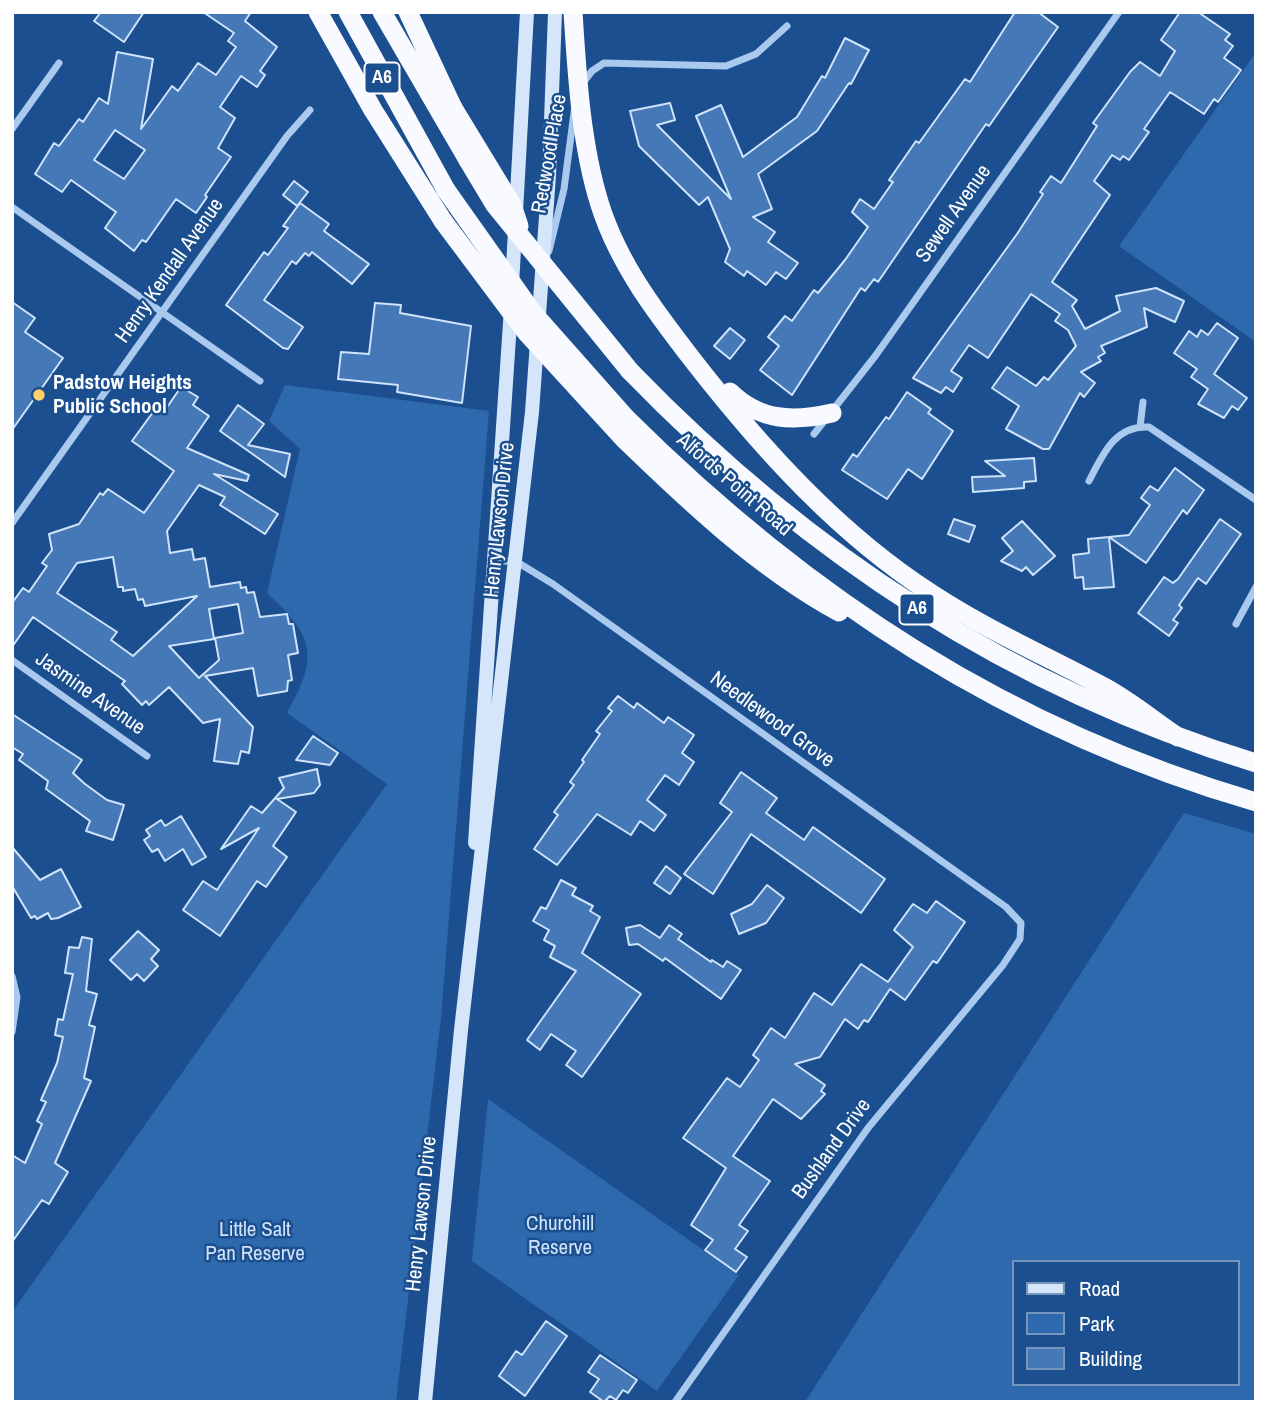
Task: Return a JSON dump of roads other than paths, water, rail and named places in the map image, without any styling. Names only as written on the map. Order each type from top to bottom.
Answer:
[{"type":"highway","points":[[318,12],[373,110],[443,221],[526,332],[625,439],[717,524],[812,597],[923,658]]},
{"type":"highway","name":"Alfords Point Road","points":[[348,12],[446,190],[533,313],[626,418],[674,465],[757,537],[923,658],[1073,736],[1155,769],[1256,802]]},
{"type":"highway","name":"Alfords Point Road","points":[[382,12],[447,113],[495,205],[630,371],[741,479],[807,533],[886,589],[1006,661],[1103,707],[1178,737],[1256,763]]},
{"type":"highway","points":[[408,12],[447,113]]},
{"type":"highway","name":"A6","points":[[573,12],[592,176],[610,232],[638,285],[683,348],[779,462],[876,555],[967,616],[1105,688],[1178,737]]},
{"type":"highway","points":[[683,348],[753,410],[795,419],[832,413]]},
{"type":"main road","name":"Henry Lawson Drive","points":[[461,1030],[495,560],[527,12]]},
{"type":"main road","name":"Henry Lawson Drive","points":[[425,1402],[461,1030],[517,562],[532,412],[555,12]]},
{"type":"street","name":"Sewell Avenue","points":[[814,434],[832,413],[1119,12]]},
{"type":"street","name":"Redwood Place","points":[[540,288],[564,189],[572,114],[580,86],[592,71],[604,63],[726,66],[756,54],[787,26]]},
{"type":"street","points":[[12,129],[59,63]]},
{"type":"street","name":"Henry Kendall Avenue","points":[[12,523],[287,136],[310,110]]},
{"type":"street","points":[[12,207],[260,381]]},
{"type":"street","points":[[1140,427],[1143,402]]},
{"type":"street","points":[[1089,481],[1117,437],[1127,429],[1140,427],[1161,433],[1256,500]]},
{"type":"street","name":"Needlewood Grove","points":[[495,560],[517,562],[552,584],[1006,907],[1021,923]]},
{"type":"street","points":[[1236,624],[1256,587]]},
{"type":"street","name":"Jasmine Avenue","points":[[12,660],[147,756]]},
{"type":"street","name":"Bushland Drive","points":[[675,1402],[868,1128],[1003,965],[1020,939],[1021,923]]},
{"type":"street","points":[[12,976],[17,997],[12,1032]]},
{"type":"place","name":"Padstow Heights Public School","points":[[39,395]]},
{"type":"park label","name":"Churchill Reserve","points":[[560,1236]]},
{"type":"park label","name":"Little Salt Pan Reserve","points":[[255,1242]]}]
